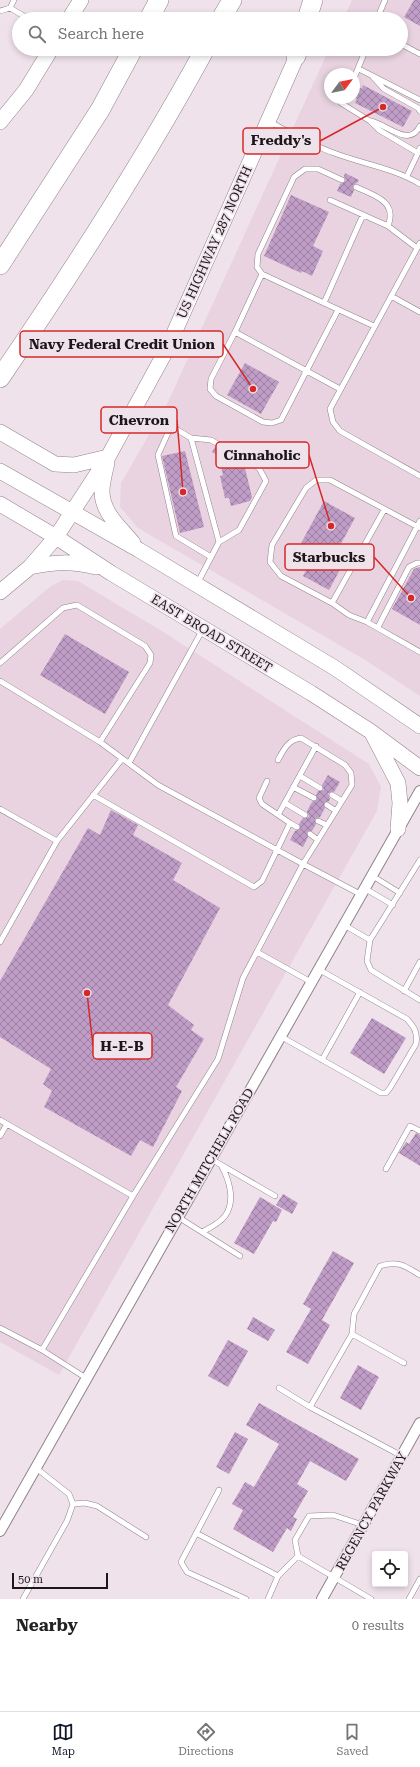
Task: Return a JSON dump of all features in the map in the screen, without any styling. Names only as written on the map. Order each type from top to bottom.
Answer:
[{"type":"highway","points":[[153,12],[159,0]]},
{"type":"highway","points":[[225,12],[232,0]]},
{"type":"highway","points":[[309,12],[313,0]]},
{"type":"highway","points":[[0,265],[100,110],[128,56]]},
{"type":"highway","points":[[0,378],[80,260],[201,56]]},
{"type":"main road","points":[[73,12],[81,0]]},
{"type":"main road","points":[[317,12],[322,0]]},
{"type":"main road","points":[[0,122],[26,90],[47,56]]},
{"type":"main road","name":"US HIGHWAY 287 NORTH","points":[[0,592],[30,567],[56,536],[108,457],[167,349],[296,56]]},
{"type":"main road","points":[[0,432],[55,464],[74,466],[108,457],[102,491],[104,504],[110,515],[139,550]]},
{"type":"main road","points":[[0,471],[139,550],[196,586],[335,668],[420,726]]},
{"type":"main road","name":"EAST BROAD STREET","points":[[0,504],[56,536],[104,568],[311,692],[370,731],[420,768]]},
{"type":"main road","points":[[30,567],[55,562],[77,562],[104,568]]},
{"type":"main road","points":[[370,731],[398,783],[400,803],[398,829]]},
{"type":"street","name":"NORTH MITCHELL ROAD","points":[[0,1531],[343,924],[420,791]]},
{"type":"street","name":"REGENCY PARKWAY","points":[[322,1599],[420,1423]]},
{"type":"lane","points":[[0,11],[10,8],[14,0]]},
{"type":"lane","points":[[380,12],[385,0]]},
{"type":"lane","points":[[10,8],[17,12]]},
{"type":"lane","points":[[408,48],[420,54]]},
{"type":"lane","points":[[359,68],[364,56]]},
{"type":"lane","points":[[360,70],[420,100]]},
{"type":"lane","points":[[371,76],[384,89],[418,108],[420,111]]},
{"type":"lane","points":[[343,104],[370,121],[379,130],[419,150],[407,176]]},
{"type":"lane","points":[[268,120],[314,145],[335,154],[407,176],[420,184]]},
{"type":"lane","points":[[370,121],[380,123],[404,136],[411,136],[417,133],[420,126]]},
{"type":"lane","points":[[342,180],[318,169],[305,169],[294,177],[258,254],[257,267],[262,274],[374,326]]},
{"type":"lane","points":[[356,187],[381,198],[388,206],[392,218],[388,226]]},
{"type":"lane","points":[[330,200],[388,226],[419,245],[330,409],[333,422],[340,432],[420,476]]},
{"type":"lane","points":[[324,303],[363,215]]},
{"type":"lane","points":[[262,274],[211,379],[210,389],[216,396],[263,422],[272,423],[281,420],[338,310]]},
{"type":"lane","points":[[391,296],[420,312]]},
{"type":"lane","points":[[235,332],[306,372],[340,389]]},
{"type":"lane","points":[[136,406],[191,438],[211,440],[259,468],[266,481],[239,530],[219,542],[196,586]]},
{"type":"lane","points":[[170,426],[158,455],[176,536],[212,557]]},
{"type":"lane","points":[[191,438],[219,542]]},
{"type":"lane","points":[[418,527],[330,480],[316,480],[306,488],[272,545],[270,562],[281,576],[332,603],[349,615],[378,627],[420,652]]},
{"type":"lane","points":[[332,603],[384,510]]},
{"type":"lane","points":[[367,622],[420,521]]},
{"type":"lane","points":[[378,627],[409,567],[420,563]]},
{"type":"lane","points":[[0,663],[63,608],[77,605],[145,646],[151,654],[150,663],[100,742]]},
{"type":"lane","points":[[129,763],[204,628]]},
{"type":"lane","points":[[0,681],[100,742],[158,785],[278,849],[303,864],[393,905]]},
{"type":"lane","points":[[42,1350],[133,1196],[218,1059],[243,978],[303,864],[352,785],[351,773],[345,765],[301,738],[293,739],[286,746],[278,760]]},
{"type":"lane","points":[[278,815],[316,746]]},
{"type":"lane","points":[[0,942],[56,841],[122,759]]},
{"type":"lane","points":[[300,776],[320,788]]},
{"type":"lane","points":[[267,781],[259,798],[262,804],[298,827]]},
{"type":"lane","points":[[294,787],[314,798]]},
{"type":"lane","points":[[93,795],[254,886],[262,881],[290,823]]},
{"type":"lane","points":[[332,795],[342,800]]},
{"type":"lane","points":[[284,803],[305,814]]},
{"type":"lane","points":[[327,805],[336,811]]},
{"type":"lane","points":[[0,809],[56,841]]},
{"type":"lane","points":[[318,821],[327,825]]},
{"type":"lane","points":[[310,834],[318,840]]},
{"type":"lane","points":[[420,860],[370,940],[367,961],[371,970],[420,1000]]},
{"type":"lane","points":[[371,875],[400,893]]},
{"type":"lane","points":[[343,924],[370,940]]},
{"type":"lane","points":[[257,952],[311,982]]},
{"type":"lane","points":[[404,991],[420,962]]},
{"type":"lane","points":[[280,1036],[381,1092],[386,1093],[416,1044],[417,1035],[415,1028],[407,1019],[318,969]]},
{"type":"lane","points":[[322,1060],[360,992]]},
{"type":"lane","points":[[0,1120],[133,1196]]},
{"type":"lane","points":[[0,1136],[7,1124]]},
{"type":"lane","points":[[386,1168],[410,1126],[420,1131]]},
{"type":"lane","points":[[210,1159],[275,1196]]},
{"type":"lane","points":[[202,1232],[225,1216],[229,1208],[229,1183],[221,1165]]},
{"type":"lane","points":[[177,1217],[240,1256]]},
{"type":"lane","points":[[310,1407],[352,1334],[354,1314],[380,1266],[392,1262],[404,1265],[420,1275]]},
{"type":"lane","points":[[0,1328],[42,1350],[86,1378]]},
{"type":"lane","points":[[352,1334],[404,1363]]},
{"type":"lane","points":[[279,1388],[310,1407],[402,1456]]},
{"type":"lane","points":[[23,1599],[67,1521],[72,1504],[69,1494],[35,1467]]},
{"type":"lane","points":[[219,1490],[181,1562],[187,1572],[246,1599]]},
{"type":"lane","points":[[72,1504],[85,1503],[97,1506],[146,1537]]},
{"type":"lane","points":[[363,1525],[333,1514],[309,1516],[295,1540],[298,1556],[371,1599]]},
{"type":"lane","points":[[196,1533],[278,1576]]},
{"type":"lane","points":[[268,1599],[278,1576],[298,1556]]},
{"type":"lane","points":[[409,1599],[420,1579]]},
{"type":"shaded area","points":[[352,0],[420,0],[420,696],[365,660],[138,528],[120,507],[121,483],[168,402],[326,56],[408,56],[408,12],[346,12]]},
{"type":"shaded area","points":[[63,580],[78,581],[165,633],[369,764],[381,787],[377,811],[59,1375],[0,1342],[0,629],[51,586]]},
{"type":"building","points":[[414,0],[420,0],[420,26],[408,19],[407,12]]},
{"type":"building","points":[[363,85],[412,111],[403,127],[357,104],[360,104],[360,88],[362,89]]},
{"type":"building","points":[[345,173],[359,180],[353,185],[354,190],[351,197],[337,191],[340,184],[346,181],[344,176]]},
{"type":"building","points":[[291,195],[329,212],[313,246],[323,251],[312,276],[302,271],[301,273],[264,256]]},
{"type":"building","points":[[245,363],[279,382],[261,414],[227,395]]},
{"type":"building","points":[[215,447],[244,464],[252,497],[250,501],[231,506],[229,498],[225,498],[220,476],[223,475],[219,456],[212,452]]},
{"type":"building","points":[[185,451],[204,527],[180,533],[162,456]]},
{"type":"building","points":[[324,501],[355,518],[333,558],[343,564],[329,590],[303,576],[308,567],[293,558]]},
{"type":"building","points":[[420,567],[420,625],[392,609],[414,569]]},
{"type":"building","points":[[65,634],[129,672],[105,714],[40,675]]},
{"type":"building","points":[[328,775],[340,782],[334,792],[328,793],[330,799],[324,803],[325,808],[320,817],[315,819],[316,824],[312,831],[307,832],[308,837],[303,847],[290,840],[295,831],[300,829],[299,824],[303,818],[309,817],[307,811],[312,802],[317,800],[316,795],[318,791],[324,790],[322,785]]},
{"type":"building","points":[[111,810],[138,825],[133,835],[182,863],[173,880],[220,908],[168,1005],[194,1025],[191,1030],[204,1039],[176,1087],[182,1091],[153,1147],[140,1140],[131,1156],[44,1107],[52,1091],[43,1084],[51,1069],[0,1037],[0,981],[88,828],[100,835]]},
{"type":"building","points":[[372,1018],[406,1038],[384,1074],[350,1053]]},
{"type":"building","points":[[416,1133],[420,1135],[420,1166],[399,1153],[406,1142],[409,1144]]},
{"type":"building","points":[[283,1194],[298,1203],[292,1214],[276,1205]]},
{"type":"building","points":[[260,1197],[282,1210],[276,1222],[273,1221],[254,1254],[234,1243]]},
{"type":"building","points":[[333,1251],[354,1263],[322,1320],[330,1325],[308,1364],[286,1352],[311,1309],[303,1304]]},
{"type":"building","points":[[253,1317],[275,1330],[268,1341],[247,1329]]},
{"type":"building","points":[[228,1340],[248,1351],[228,1387],[208,1376]]},
{"type":"building","points":[[358,1365],[379,1377],[361,1410],[340,1398]]},
{"type":"building","points":[[259,1403],[359,1459],[346,1481],[310,1461],[297,1484],[308,1491],[293,1517],[297,1519],[291,1531],[287,1528],[273,1552],[233,1529],[243,1510],[232,1504],[245,1482],[254,1487],[279,1444],[246,1425]]},
{"type":"building","points":[[235,1432],[248,1439],[229,1474],[216,1467]]},
{"type":"place","name":"Freddy's","points":[[383,107]]},
{"type":"place","name":"Navy Federal Credit Union","points":[[253,389]]},
{"type":"place","name":"Chevron","points":[[183,492]]},
{"type":"place","name":"Cinnaholic","points":[[331,526]]},
{"type":"place","name":"Starbucks","points":[[411,598]]},
{"type":"place","name":"H-E-B","points":[[87,993]]}]
